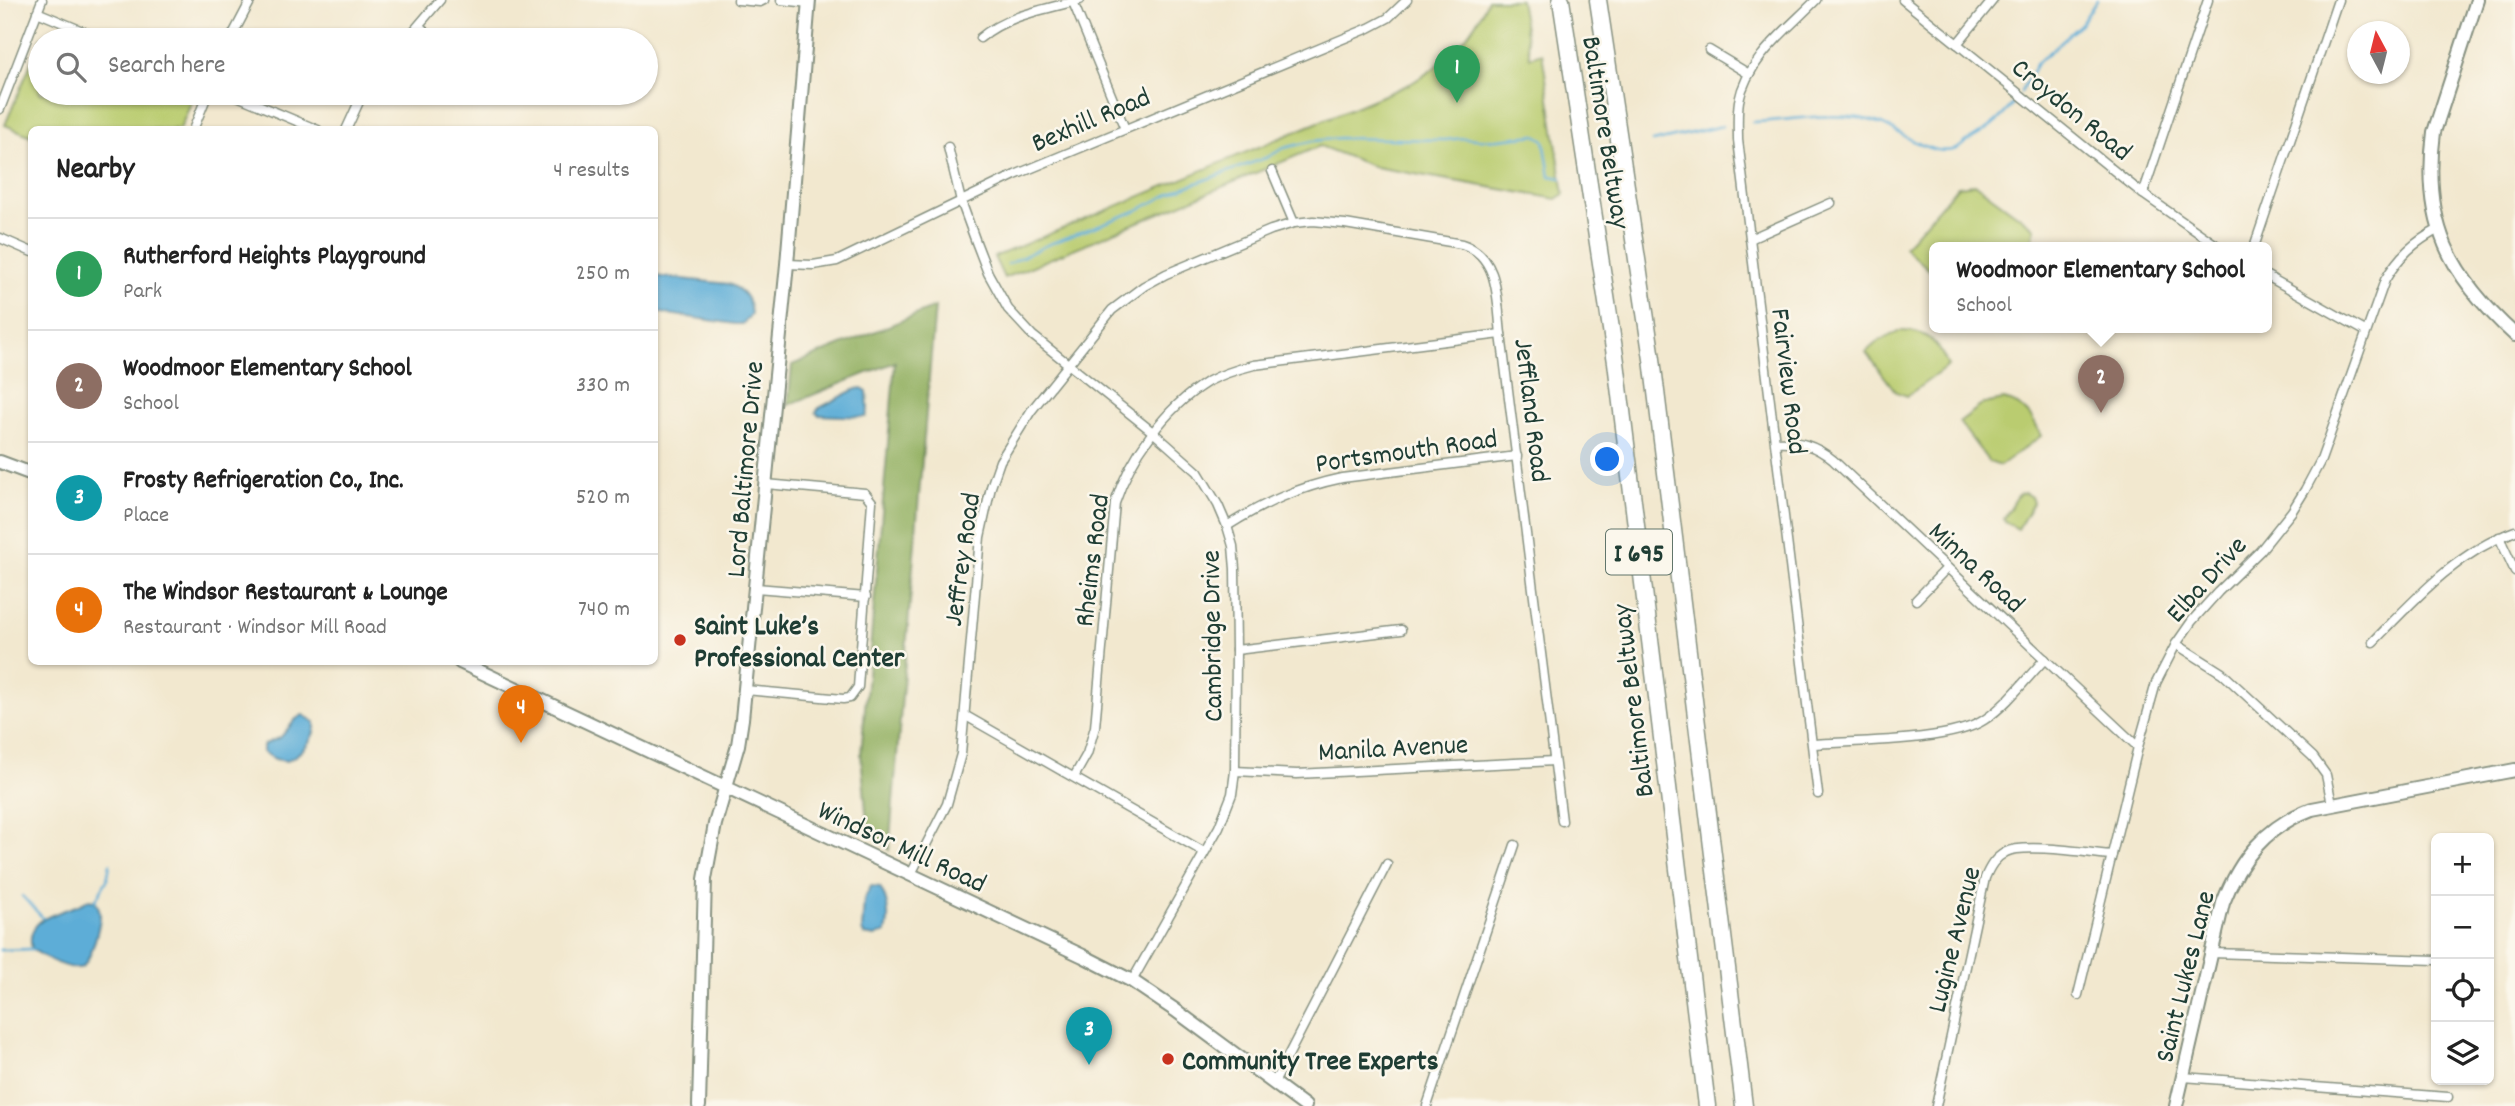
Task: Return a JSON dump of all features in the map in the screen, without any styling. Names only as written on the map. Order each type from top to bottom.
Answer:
[{"type":"highway","name":"Baltimore Beltway","points":[[1561,0],[1616,362],[1707,1106]]},
{"type":"highway","name":"Baltimore Beltway","points":[[1598,0],[1653,359],[1744,1106]]},
{"type":"main road","points":[[2477,0],[2434,132],[2431,179],[2439,229],[2459,274],[2476,297],[2515,335]]},
{"type":"main road","name":"Lord Baltimore Drive","points":[[699,1106],[705,879],[710,844],[738,745],[746,690],[809,1]]},
{"type":"main road","points":[[0,462],[28,472]]},
{"type":"main road","name":"Windsor Mill Road","points":[[466,665],[1132,981],[1305,1106]]},
{"type":"main road","name":"Saint Lukes Lane","points":[[2176,1106],[2223,903],[2232,880],[2259,842],[2277,826],[2295,816],[2332,804],[2515,770]]},
{"type":"street","points":[[31,28],[42,0]]},
{"type":"street","points":[[236,28],[251,0]]},
{"type":"street","points":[[421,28],[418,26],[440,0]]},
{"type":"street","points":[[738,0],[764,0]]},
{"type":"street","points":[[781,0],[809,1]]},
{"type":"street","name":"Bexhill Road","points":[[787,264],[813,265],[837,261],[1015,175],[1369,27],[1388,18],[1407,0]]},
{"type":"street","name":"Fairview Road","points":[[1816,0],[1760,58],[1749,74],[1739,101],[1738,140],[1818,794]]},
{"type":"street","name":"Croydon Road","points":[[1903,0],[2143,194],[2212,242]]},
{"type":"street","points":[[1957,44],[1993,0]]},
{"type":"street","points":[[2143,194],[2208,0]]},
{"type":"street","points":[[2256,242],[2338,0]]},
{"type":"street","points":[[980,38],[990,29],[1017,17],[1077,1],[1125,129]]},
{"type":"street","points":[[37,12],[75,28]]},
{"type":"street","points":[[0,109],[28,36]]},
{"type":"street","points":[[1709,50],[1749,74]]},
{"type":"street","points":[[195,126],[203,105]]},
{"type":"street","points":[[259,105],[308,126]]},
{"type":"street","points":[[348,126],[357,105]]},
{"type":"street","name":"Cambridge Drive","points":[[948,148],[961,201],[988,273],[1008,309],[1032,335],[1198,472],[1227,526],[1235,569],[1236,650],[1235,771],[1227,810],[1132,981]]},
{"type":"street","points":[[1272,171],[1294,223]]},
{"type":"street","points":[[1750,239],[1831,203]]},
{"type":"street","name":"Jeffland Road","points":[[1294,223],[1312,221],[1345,224],[1473,248],[1482,255],[1492,271],[1562,821]]},
{"type":"street","name":"Jeffrey Road","points":[[911,876],[947,804],[961,754],[980,537],[991,487],[1000,461],[1013,437],[1068,363],[1112,310],[1144,286],[1270,230],[1294,223]]},
{"type":"street","name":"Elba Drive","points":[[2078,995],[2156,683],[2176,644],[2204,607],[2260,551],[2292,511],[2321,460],[2385,280],[2395,263],[2418,240],[2439,229]]},
{"type":"street","points":[[0,237],[28,250]]},
{"type":"street","points":[[2272,279],[2365,331]]},
{"type":"street","name":"Rheims Road","points":[[1074,777],[1087,754],[1095,727],[1115,503],[1129,468],[1154,433],[1188,396],[1208,382],[1242,368],[1277,361],[1502,334]]},
{"type":"street","name":"Minna Road","points":[[1776,442],[1801,442],[1822,450],[2138,747]]},
{"type":"street","name":"Portsmouth Road","points":[[1227,526],[1273,500],[1316,484],[1342,478],[1517,456]]},
{"type":"street","points":[[746,690],[843,699],[850,698],[858,687],[873,510],[869,496],[865,493],[766,484]]},
{"type":"street","points":[[2373,642],[2446,570],[2499,537],[2515,531]]},
{"type":"street","points":[[2499,537],[2515,571]]},
{"type":"street","points":[[1916,600],[1947,568]]},
{"type":"street","points":[[756,588],[866,597]]},
{"type":"street","points":[[1236,650],[1401,631]]},
{"type":"street","points":[[2176,644],[2222,673],[2314,757],[2326,775],[2332,804]]},
{"type":"street","points":[[1813,744],[1959,732],[1983,721],[1996,711],[2045,659]]},
{"type":"street","points":[[966,716],[1204,852]]},
{"type":"street","name":"Manila Avenue","points":[[1235,771],[1297,774],[1554,761]]},
{"type":"street","points":[[1427,1106],[1515,845]]},
{"type":"street","name":"Lugine Avenue","points":[[1936,1106],[1985,878],[1990,866],[1997,858],[2014,849],[2112,855]]},
{"type":"street","points":[[1274,1083],[1387,864]]},
{"type":"street","points":[[2212,953],[2431,960]]},
{"type":"street","points":[[2183,1077],[2448,1097]]},
{"type":"green space","points":[[1488,0],[1520,0],[1530,57],[1542,53],[1564,194],[1557,199],[1375,167],[1320,146],[1004,278],[994,257],[1410,84],[1435,68],[1466,38]]},
{"type":"green space","points":[[28,70],[28,105],[190,105],[181,126],[28,126],[28,135],[5,125]]},
{"type":"green space","points":[[1975,184],[2035,228],[2032,242],[1929,242],[1929,270],[1904,247],[1958,186]]},
{"type":"green space","points":[[935,307],[889,850],[867,823],[861,754],[895,362],[788,405],[792,365]]},
{"type":"green space","points":[[1900,331],[1917,333],[1930,339],[1940,350],[1948,366],[1907,396],[1896,392],[1866,352],[1878,341]]},
{"type":"green space","points":[[2004,400],[2018,405],[2027,413],[2041,436],[2000,466],[1989,462],[1959,422],[1983,404]]},
{"type":"green space","points":[[2025,493],[2031,497],[2033,503],[2018,529],[2005,522],[2004,518],[2019,494]]},
{"type":"water","points":[[658,276],[729,284],[739,289],[749,304],[751,315],[743,324],[658,312]]},
{"type":"water","points":[[862,388],[867,391],[866,417],[818,415],[816,412],[819,408]]},
{"type":"water","points":[[303,715],[315,722],[315,728],[310,740],[297,755],[286,761],[275,759],[263,752],[263,745],[281,737],[296,719]]},
{"type":"water","points":[[871,886],[880,887],[888,915],[886,932],[875,937],[864,935],[862,930],[864,899]]},
{"type":"water","points":[[88,900],[95,901],[100,917],[93,946],[83,966],[73,968],[61,965],[32,949],[31,937],[40,921]]},
{"type":"waterway","points":[[2021,92],[2037,63],[2081,24],[2097,0]]},
{"type":"waterway","points":[[1752,122],[1825,116],[1855,117],[1879,123],[1931,149],[1953,150],[1991,126],[2018,97]]},
{"type":"waterway","points":[[1652,142],[1722,126]]},
{"type":"waterway","points":[[1008,264],[1047,245],[1136,211],[1175,191],[1268,157],[1284,148],[1313,141],[1339,138],[1489,140],[1536,135],[1544,140],[1550,176],[1562,178]]},
{"type":"waterway","points":[[95,901],[107,880],[110,864]]},
{"type":"waterway","points":[[22,896],[43,918]]},
{"type":"waterway","points":[[0,950],[32,949]]},
{"type":"place","name":"Rutherford Heights Playground","points":[[1457,103]]},
{"type":"place","name":"Woodmoor Elementary School","points":[[2101,413]]},
{"type":"place","name":"Saint Luke’s Professional Center","points":[[680,640]]},
{"type":"place","name":"The Windsor Restaurant & Lounge","points":[[521,743]]},
{"type":"place","name":"Community Tree Experts","points":[[1168,1059]]},
{"type":"place","name":"Frosty Refrigeration Co., Inc.","points":[[1089,1065]]}]
